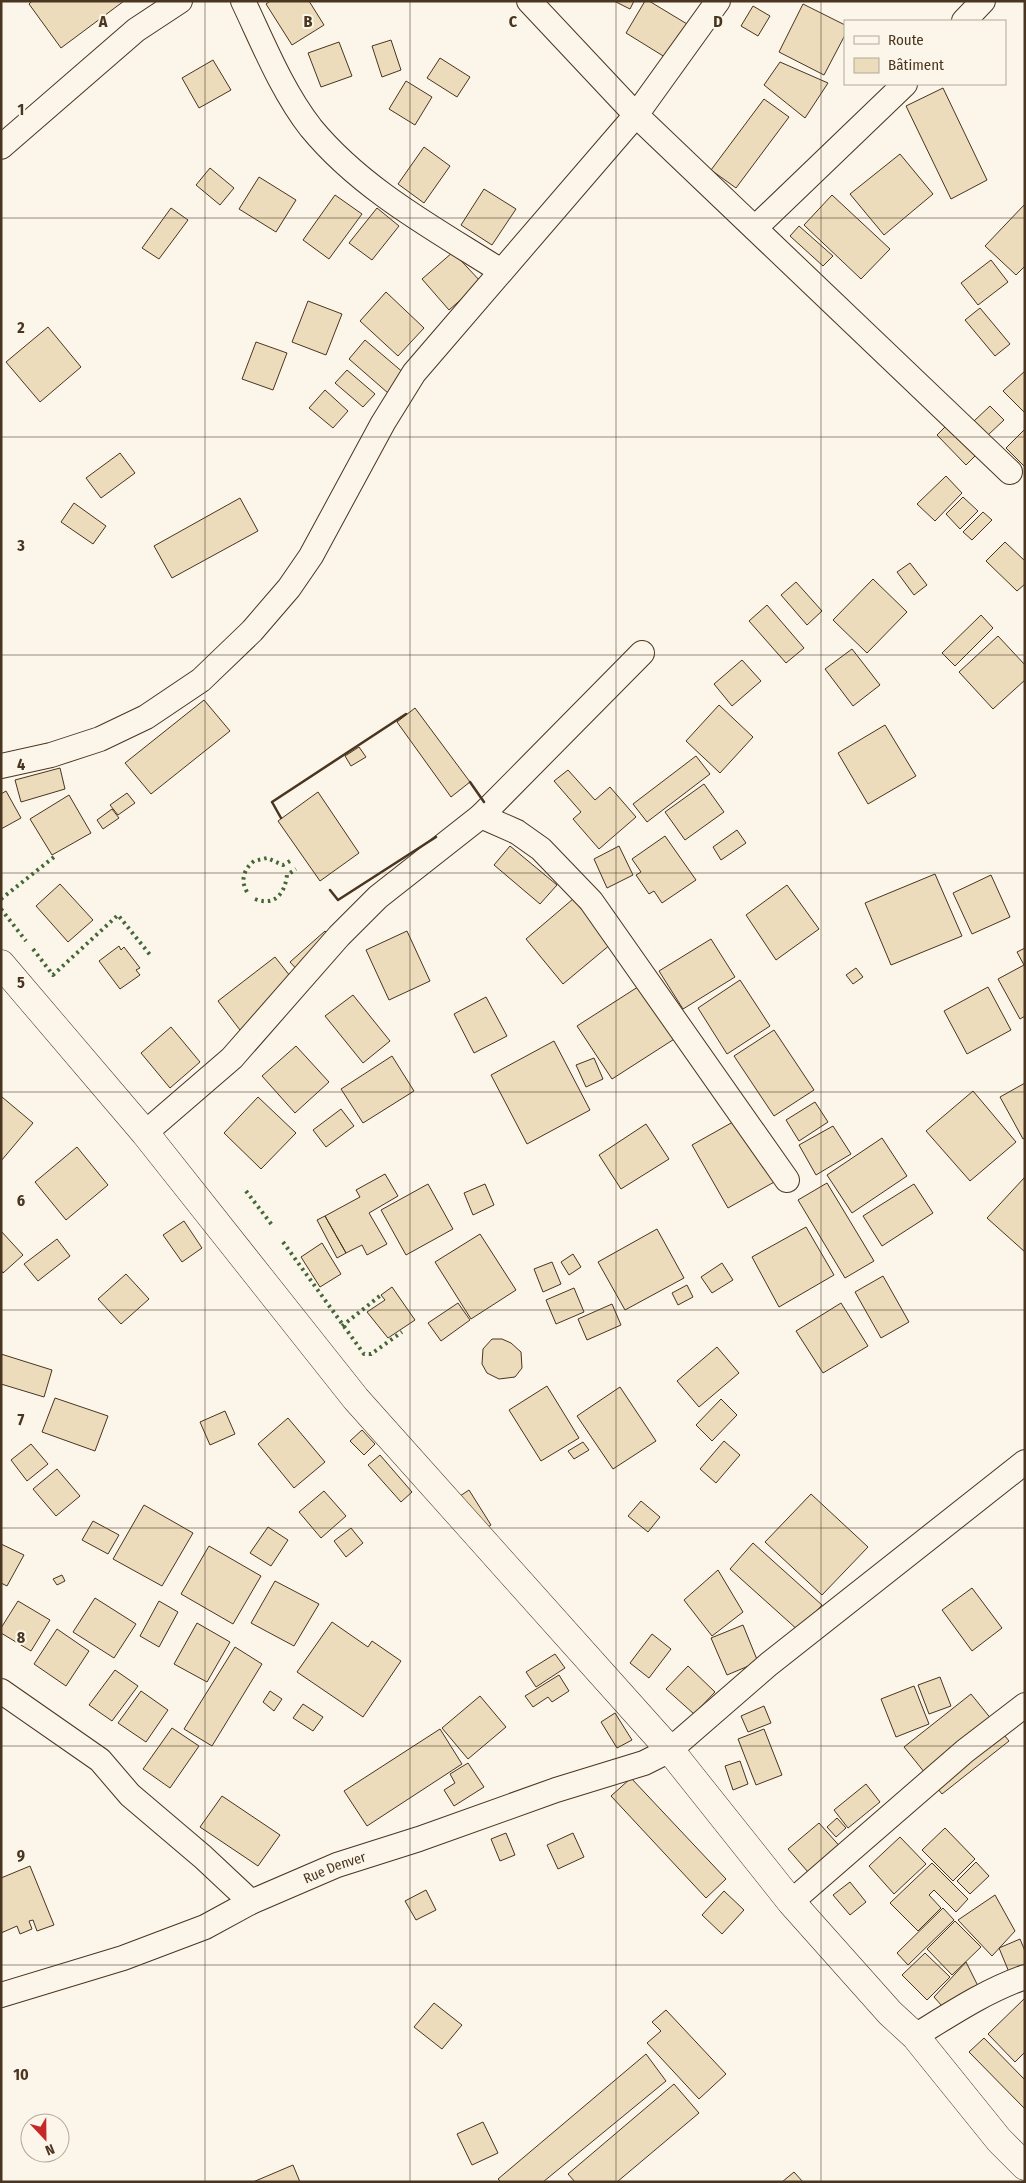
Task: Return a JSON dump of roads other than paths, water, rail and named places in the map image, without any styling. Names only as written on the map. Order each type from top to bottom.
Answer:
[{"type":"main road","points":[[1,964],[145,1133],[356,1399],[670,1750],[791,1902],[890,2013],[915,2036],[999,2140],[1025,2166]]},
{"type":"street","points":[[1,147],[136,30],[180,1]]},
{"type":"street","points":[[243,1],[285,86],[310,127],[341,162],[392,202],[501,271]]},
{"type":"street","points":[[529,1],[636,115],[1010,472]]},
{"type":"street","points":[[1,766],[51,755],[100,739],[146,717],[201,680],[252,631],[289,588],[311,556],[383,423],[414,373],[636,115],[718,1]]},
{"type":"street","points":[[965,20],[983,1]]},
{"type":"street","points":[[755,228],[800,188],[904,85]]},
{"type":"street","points":[[145,1133],[232,1058],[339,936],[378,897],[481,816],[642,653]]},
{"type":"street","points":[[481,816],[517,832],[541,849],[591,901],[787,1180]]},
{"type":"street","name":"Rue Denver","points":[[1,1995],[123,1958],[205,1927],[250,1902],[338,1864],[419,1839],[556,1790],[644,1763],[670,1750],[769,1664],[1025,1462]]},
{"type":"street","points":[[1,1691],[100,1760],[130,1795],[203,1857],[250,1902]]},
{"type":"street","points":[[791,1902],[965,1751],[1025,1705]]},
{"type":"street","points":[[915,2036],[975,1999],[1025,1977]]}]
